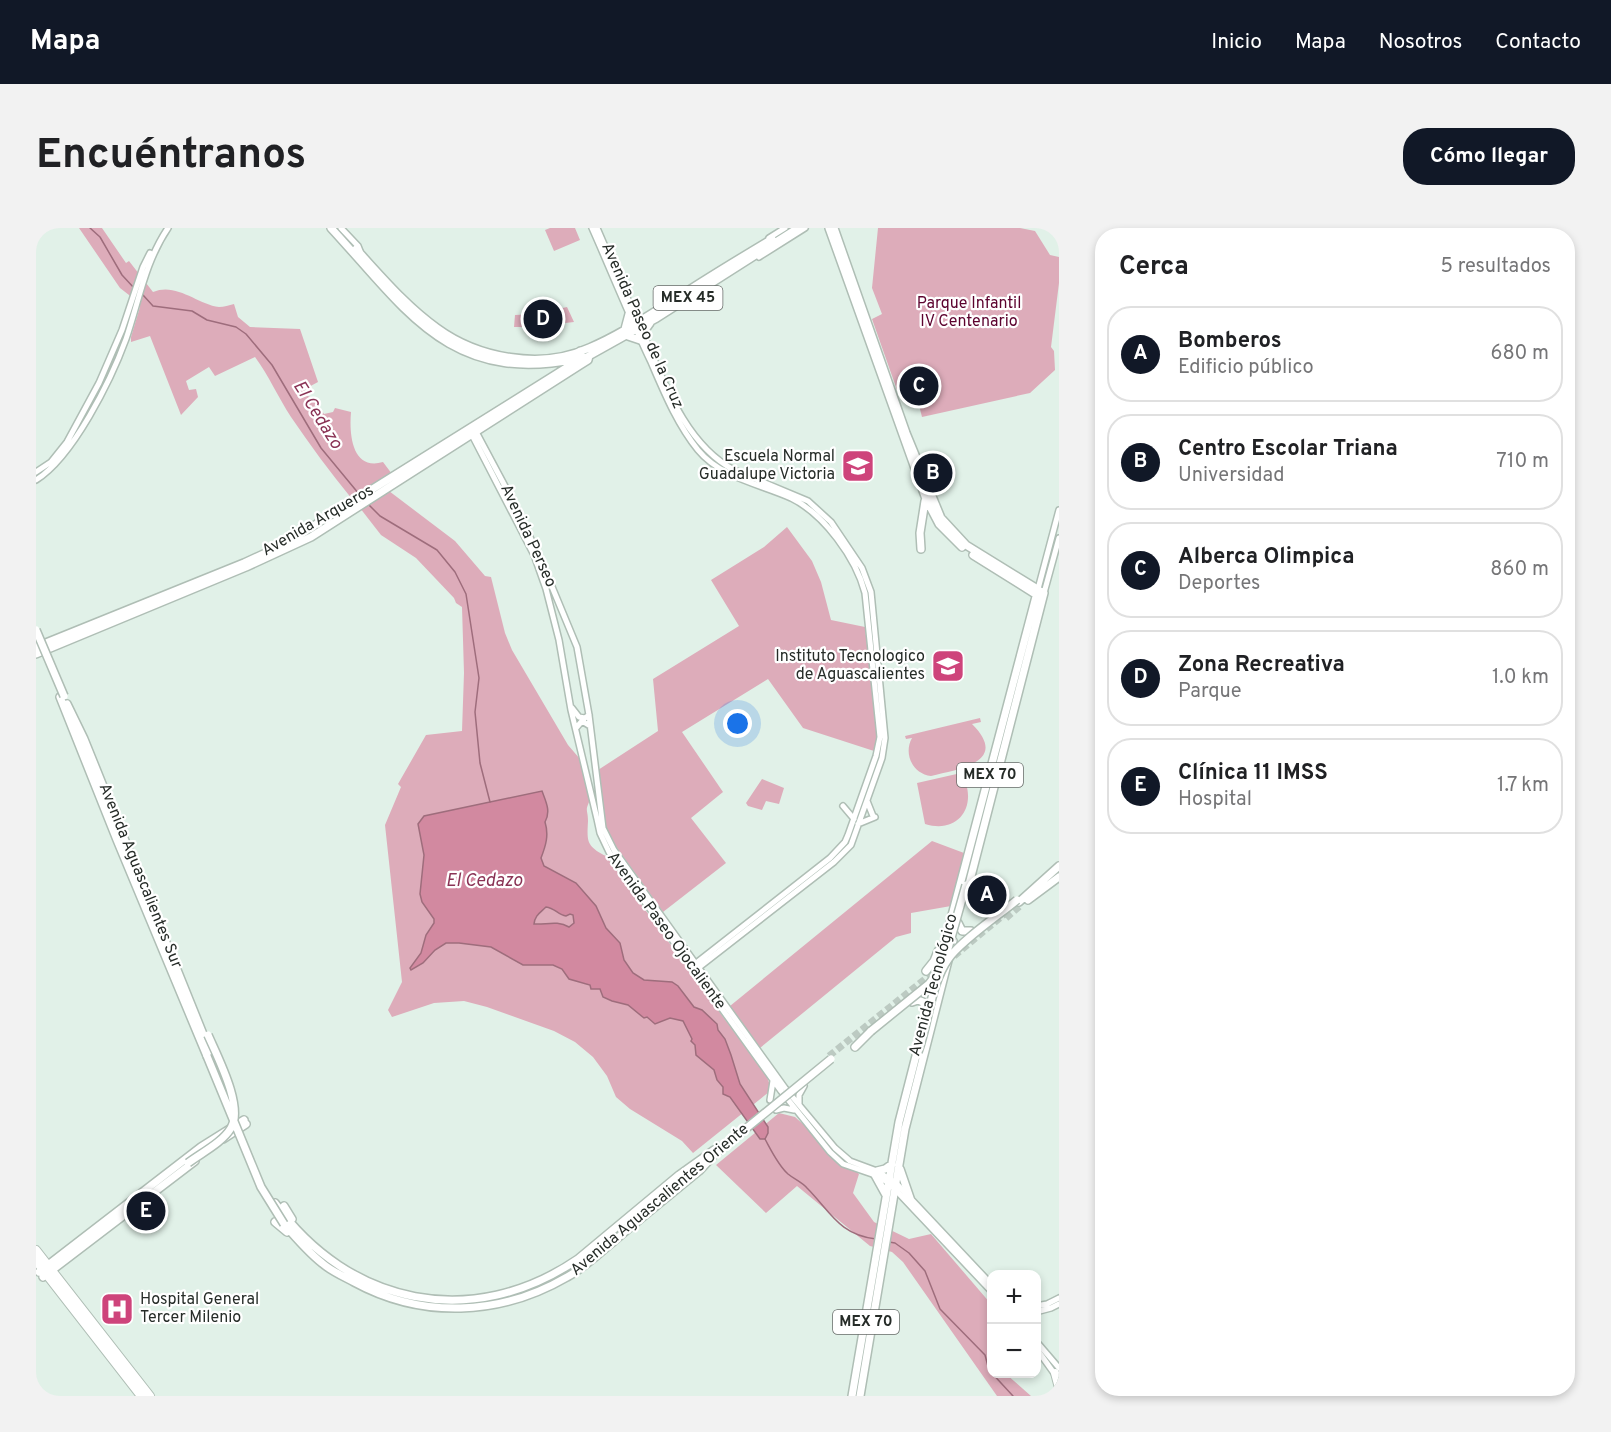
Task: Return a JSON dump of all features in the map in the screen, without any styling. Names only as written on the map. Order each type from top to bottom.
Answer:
[{"type":"highway","points":[[36,1250],[45,1271],[72,1311],[114,1366],[141,1396]]},
{"type":"highway","points":[[36,1261],[96,1323],[150,1396]]},
{"type":"highway","points":[[1058,1373],[1059,1392]]},
{"type":"main road","points":[[36,480],[53,467],[70,446],[110,377],[126,338],[144,269],[166,228]]},
{"type":"main road","points":[[326,228],[342,240]]},
{"type":"main road","name":"MEX 45","points":[[331,228],[412,317],[448,344],[498,363],[524,364],[563,362],[625,333],[787,228]]},
{"type":"main road","name":"MEX 45","points":[[339,228],[386,281],[436,327],[457,340],[494,354],[526,358],[584,354]]},
{"type":"main road","name":"Avenida Paseo de la Cruz","points":[[592,228],[629,314],[637,326]]},
{"type":"main road","name":"Avenida Paseo de la Cruz","points":[[597,228],[637,326],[675,403],[706,450],[734,470],[808,501],[826,516],[862,568],[871,592],[885,738],[882,758],[867,798],[845,842],[830,858],[695,967]]},
{"type":"main road","name":"MEX 45","points":[[637,326],[651,322],[798,228]]},
{"type":"main road","points":[[738,266],[747,264],[805,228]]},
{"type":"main road","points":[[829,228],[926,499],[939,524],[955,541],[1040,594]]},
{"type":"main road","points":[[834,228],[906,433],[941,518],[966,545],[1040,594]]},
{"type":"main road","points":[[36,472],[51,462],[68,442],[105,370],[136,295]]},
{"type":"main road","points":[[629,314],[625,333],[643,338],[651,322]]},
{"type":"main road","name":"Avenida Arqueros","points":[[36,654],[269,558],[310,537],[373,493],[588,360],[584,354]]},
{"type":"main road","name":"Avenida Perseo","points":[[472,430],[534,555],[546,589],[559,640]]},
{"type":"main road","name":"Avenida Perseo","points":[[472,430],[543,565],[578,650]]},
{"type":"main road","name":"Avenida Paseo de la Cruz","points":[[790,495],[823,521],[857,571],[865,593],[880,737],[856,821]]},
{"type":"main road","points":[[921,549],[920,533],[926,499]]},
{"type":"main road","name":"Avenida Arqueros","points":[[36,648],[266,553],[356,504]]},
{"type":"main road","name":"Avenida Tecnológico","points":[[896,1163],[975,860],[1059,510]]},
{"type":"main road","name":"Avenida Tecnológico","points":[[884,1234],[892,1209],[893,1183],[913,1065],[1040,594],[1059,538]]},
{"type":"main road","name":"Avenida Aguascalientes Sur","points":[[36,630],[86,765],[144,908],[241,1124]]},
{"type":"main road","name":"Avenida Aguascalientes Sur","points":[[36,639],[84,739],[182,980],[209,1055]]},
{"type":"main road","name":"Avenida Paseo Ojocaliente","points":[[559,640],[570,704],[604,843],[695,967],[771,1077],[789,1098]]},
{"type":"main road","name":"Avenida Paseo Ojocaliente","points":[[578,650],[589,715],[603,828],[608,840],[789,1098]]},
{"type":"main road","points":[[570,704],[579,717],[589,715]]},
{"type":"main road","points":[[77,711],[84,739]]},
{"type":"main road","points":[[576,728],[582,722],[590,726]]},
{"type":"main road","points":[[75,749],[86,765]]},
{"type":"main road","points":[[843,806],[856,821],[874,817],[867,798]]},
{"type":"main road","points":[[123,833],[131,840]]},
{"type":"main road","points":[[855,1047],[871,1031],[929,984],[939,970],[946,955],[972,863],[975,860]]},
{"type":"main road","points":[[1019,903],[1059,866]]},
{"type":"main road","points":[[913,1065],[937,984],[948,959],[959,948],[1019,903],[1059,877]]},
{"type":"main road","points":[[1019,903],[1029,889]]},
{"type":"main road","points":[[144,908],[146,925]]},
{"type":"main road","points":[[958,923],[962,931],[971,931]]},
{"type":"main road","points":[[926,971],[935,958],[940,944],[947,937]]},
{"type":"main road","points":[[166,940],[178,956]]},
{"type":"main road","points":[[686,949],[695,955],[709,956],[705,968],[708,980]]},
{"type":"main road","points":[[162,1186],[167,1179],[227,1133],[235,1117],[233,1098],[199,1011],[182,980]]},
{"type":"main road","points":[[912,1002],[921,1001],[926,1005],[927,1011]]},
{"type":"main road","name":"Avenida Aguascalientes Oriente","points":[[241,1124],[260,1174],[275,1203],[299,1232],[341,1266],[369,1281],[408,1295],[452,1301],[477,1300],[525,1288],[552,1276],[578,1259],[679,1175],[830,1058]]},
{"type":"main road","points":[[770,1100],[773,1086],[771,1077]]},
{"type":"main road","points":[[800,1111],[799,1097],[804,1086]]},
{"type":"main road","points":[[789,1098],[842,1155],[893,1183],[987,1287]]},
{"type":"main road","points":[[776,1110],[787,1108],[800,1111]]},
{"type":"main road","points":[[45,1271],[162,1186],[241,1124]]},
{"type":"main road","points":[[45,1271],[201,1147],[241,1124]]},
{"type":"main road","name":"Avenida Aguascalientes Oriente","points":[[241,1124],[261,1187],[284,1224],[298,1241],[323,1264],[370,1290],[404,1302],[442,1309],[476,1309],[496,1305],[538,1292],[570,1276],[699,1170],[716,1148]]},
{"type":"main road","points":[[876,1173],[896,1163],[908,1200],[987,1280]]},
{"type":"main road","points":[[876,1173],[886,1195]]},
{"type":"main road","name":"Avenida Tecnológico","points":[[852,1396],[882,1248],[886,1195],[893,1183]]},
{"type":"main road","points":[[892,1209],[899,1201],[908,1200]]},
{"type":"main road","points":[[630,1215],[635,1205]]},
{"type":"main road","points":[[284,1206],[299,1232]]},
{"type":"main road","points":[[275,1222],[298,1241]]},
{"type":"main road","name":"Avenida Tecnológico","points":[[860,1396],[867,1352],[879,1303],[882,1248]]},
{"type":"main road","points":[[599,1261],[603,1250]]},
{"type":"main road","points":[[330,1252],[341,1266]]},
{"type":"main road","points":[[1041,1305],[1059,1298]]},
{"type":"main road","points":[[1041,1310],[1059,1304]]},
{"type":"main road","points":[[862,1342],[867,1352]]},
{"type":"main road","points":[[1041,1348],[1058,1373]]},
{"type":"main road","points":[[1041,1354],[1058,1373]]},
{"type":"green space","points":[[79,228],[102,228],[126,263],[129,261],[153,292],[170,290],[219,307],[234,304],[238,317],[250,327],[300,329],[318,382],[305,389],[306,395],[314,399],[324,414],[333,412],[335,408],[351,412],[352,440],[359,456],[373,463],[383,462],[392,474],[352,499],[291,417],[255,357],[215,376],[209,367],[186,381],[189,390],[196,389],[198,397],[181,415],[150,336],[131,342],[140,307],[120,288]]},
{"type":"green space","points":[[575,228],[580,240],[554,251],[545,230]]},
{"type":"green space","name":"Parque Infantil IV Centenario","points":[[878,228],[1020,228],[1035,231],[1050,255],[1059,257],[1059,283],[1051,347],[1054,351],[1055,370],[1030,393],[922,417],[918,401],[897,390],[872,319],[882,314],[872,288]]},
{"type":"green space","points":[[567,307],[574,322],[514,327],[515,315],[536,314]]},
{"type":"green space","points":[[389,491],[455,541],[485,576],[491,577],[505,633],[512,650],[568,745],[580,759],[591,798],[587,810],[591,846],[606,856],[767,1077],[770,1085],[769,1092],[693,1153],[682,1141],[630,1109],[616,1097],[607,1076],[593,1057],[575,1042],[554,1031],[464,1001],[434,1003],[392,1017],[388,1010],[402,982],[385,825],[401,787],[398,784],[426,735],[462,731],[464,673],[462,607],[416,558],[381,535],[360,508]]},
{"type":"green space","points":[[787,527],[812,561],[821,582],[831,620],[865,627],[877,738],[874,751],[803,728],[768,679],[682,732],[723,792],[691,818],[726,863],[663,912],[617,848],[606,827],[598,770],[658,731],[653,679],[739,626],[711,580],[764,547]]},
{"type":"green space","points":[[980,718],[981,722],[972,724],[986,747],[983,755],[976,762],[931,776],[919,771],[911,762],[909,744],[912,738],[906,739],[905,736]]},
{"type":"green space","points":[[961,773],[968,795],[963,814],[948,825],[925,824],[917,783]]},
{"type":"green space","points":[[762,779],[784,788],[779,804],[766,801],[762,810],[748,806],[746,803]]},
{"type":"green space","points":[[932,841],[964,853],[951,906],[911,913],[911,933],[896,937],[760,1048],[730,1006]]},
{"type":"green space","points":[[779,1113],[795,1117],[859,1174],[853,1193],[874,1222],[909,1239],[931,1234],[987,1299],[987,1378],[1011,1378],[1031,1396],[997,1396],[903,1262],[892,1252],[870,1246],[797,1186],[766,1213],[716,1165]]},
{"type":"water","points":[[913,377],[935,388],[928,403],[906,392]]},
{"type":"water","name":"El Cedazo","points":[[542,791],[548,810],[545,822],[546,840],[541,858],[544,866],[576,883],[596,906],[606,928],[620,943],[624,960],[633,973],[644,980],[672,982],[678,986],[694,1007],[702,1010],[717,1024],[718,1030],[725,1039],[740,1084],[768,1127],[765,1139],[760,1139],[730,1097],[723,1094],[723,1087],[717,1080],[714,1070],[696,1055],[695,1045],[683,1021],[670,1018],[655,1024],[628,1005],[603,997],[600,989],[591,989],[590,985],[569,979],[562,969],[553,965],[523,965],[491,947],[446,943],[411,970],[410,968],[421,953],[426,935],[434,923],[420,894],[424,855],[418,824],[424,816]],"holes":[[[546,907],[566,916],[573,915],[574,923],[569,927],[556,923],[534,924],[538,914]]]},
{"type":"waterway","name":"El Cedazo","points":[[90,228],[100,237],[122,275],[134,288]]},
{"type":"waterway","name":"El Cedazo","points":[[143,295],[153,306],[192,311],[207,320],[236,327],[246,334],[272,365],[321,448],[359,494]]},
{"type":"waterway","name":"El Cedazo","points":[[368,504],[380,516],[437,550],[455,572],[466,594],[479,678],[475,712],[480,763],[490,802]]},
{"type":"waterway","points":[[765,1139],[784,1170],[805,1186],[836,1221],[853,1233],[876,1239]]},
{"type":"waterway","points":[[889,1242],[895,1243],[909,1253],[925,1271],[940,1309],[985,1355],[989,1370],[1013,1396]]},
{"type":"tunnel","points":[[1006,918],[1021,905]]},
{"type":"tunnel","points":[[954,956],[1007,912]]},
{"type":"tunnel","points":[[829,1056],[940,967]]},
{"type":"railway","points":[[36,230],[40,228]]},
{"type":"place","name":"Zona Recreativa","points":[[543,319]]},
{"type":"place","name":"Alberca Olimpica","points":[[919,386]]},
{"type":"place","name":"Escuela Normal Guadalupe Victoria","points":[[858,466]]},
{"type":"place","name":"Centro Escolar Triana","points":[[933,473]]},
{"type":"place","name":"Instituto Tecnologico de Aguascalientes","points":[[948,666]]},
{"type":"place","name":"Bomberos","points":[[987,895]]},
{"type":"place","name":"Clínica 11 IMSS","points":[[146,1211]]},
{"type":"place","name":"Hospital General Tercer Milenio","points":[[117,1309]]}]
